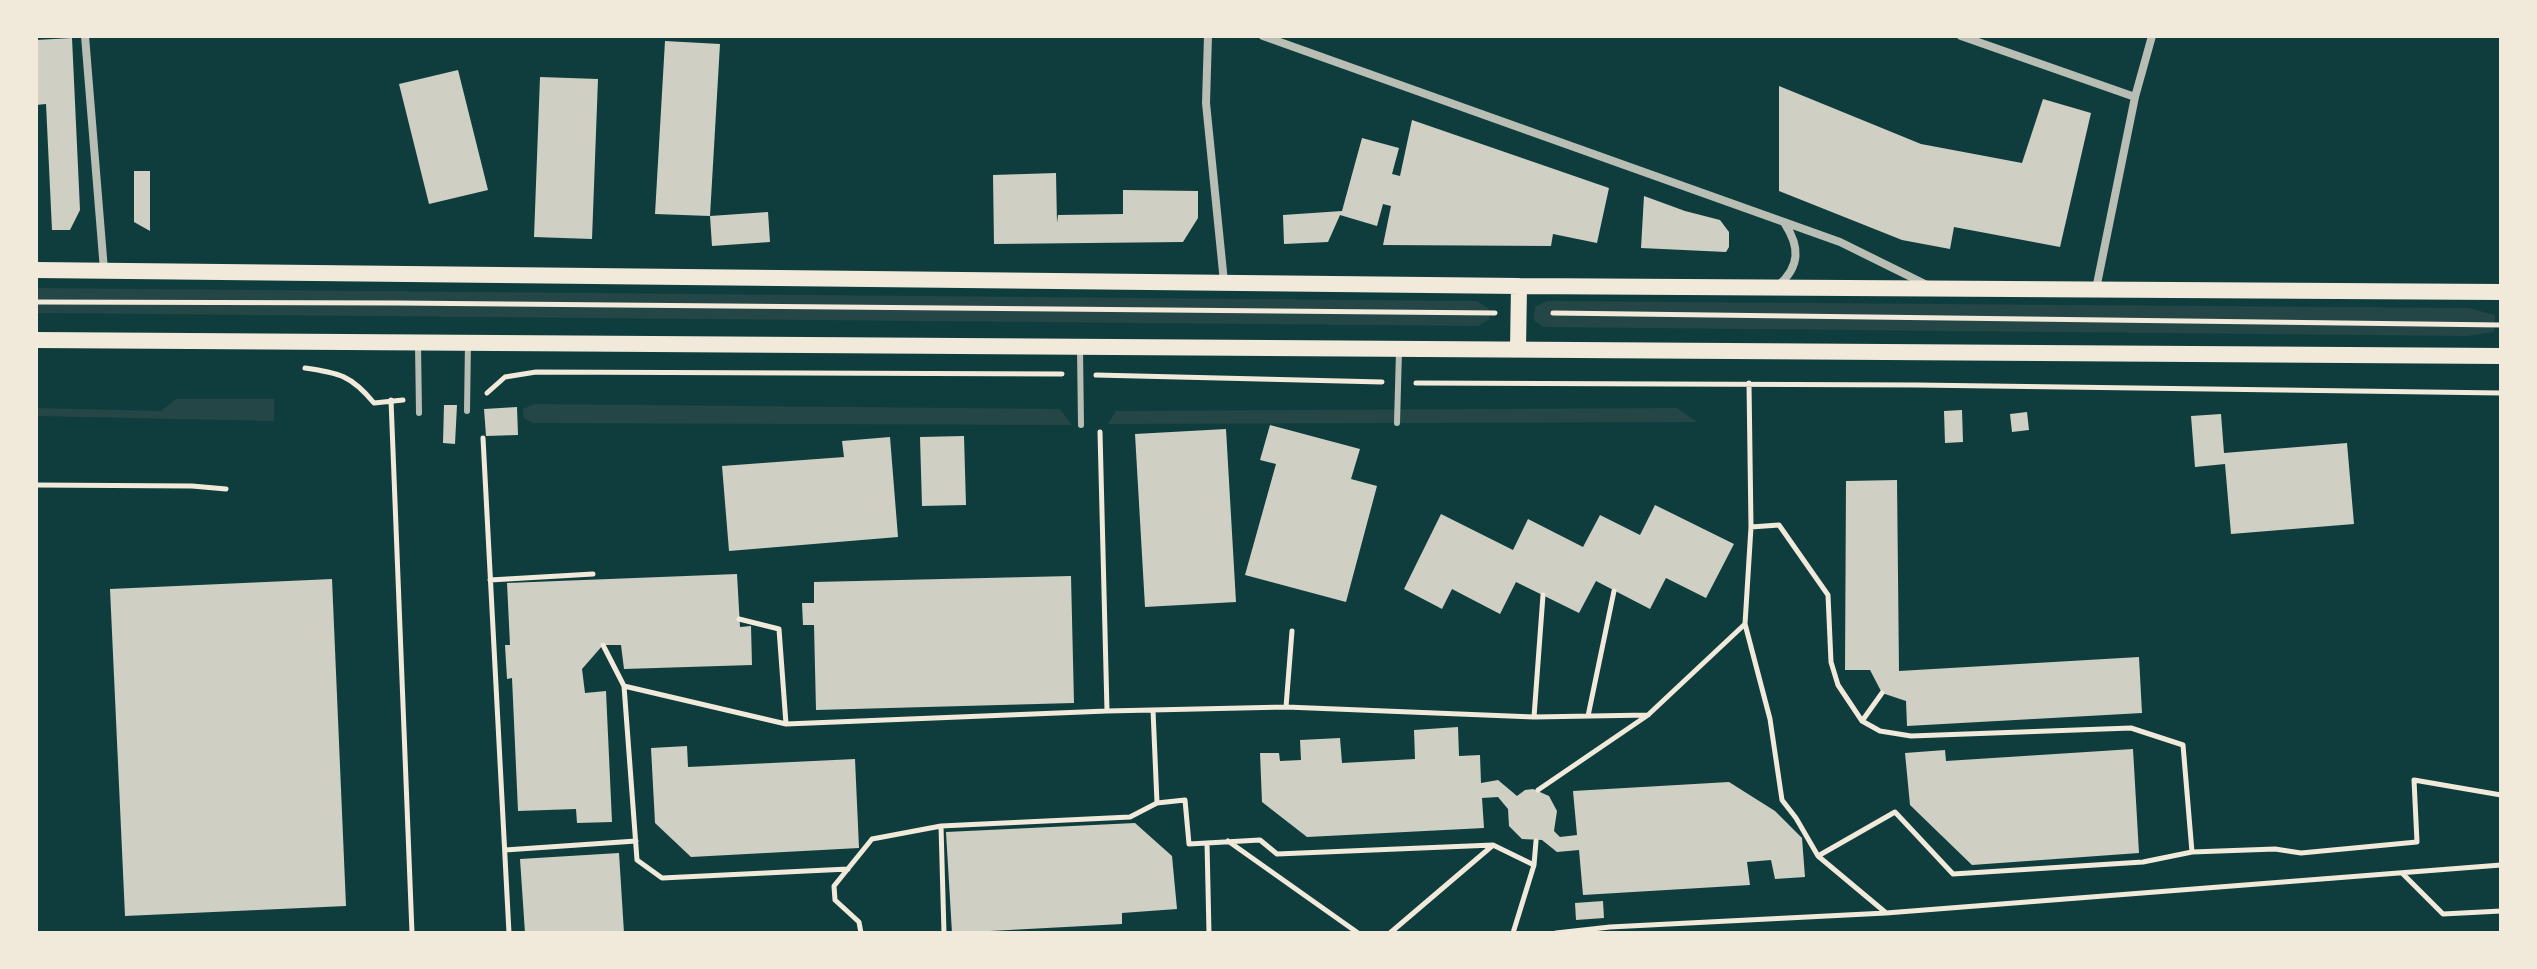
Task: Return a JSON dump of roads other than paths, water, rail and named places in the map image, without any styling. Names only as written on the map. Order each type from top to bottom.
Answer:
[{"type":"main road","points":[[36,270],[1775,289],[2501,292]]},
{"type":"main road","points":[[1518,349],[1519,286]]},
{"type":"main road","points":[[36,340],[2501,356]]},
{"type":"street","points":[[85,36],[104,270]]},
{"type":"street","points":[[1208,36],[1206,103],[1224,282]]},
{"type":"street","points":[[1263,36],[1840,242],[1936,289]]},
{"type":"street","points":[[1961,36],[2135,97]]},
{"type":"street","points":[[2096,290],[2135,97],[2152,36]]},
{"type":"street","points":[[1775,289],[1789,276],[1796,258],[1795,239],[1784,223]]},
{"type":"lane","points":[[418,341],[419,413]]},
{"type":"lane","points":[[467,411],[468,342]]},
{"type":"lane","points":[[1080,345],[1081,425]]},
{"type":"lane","points":[[1397,423],[1399,347]]}]
